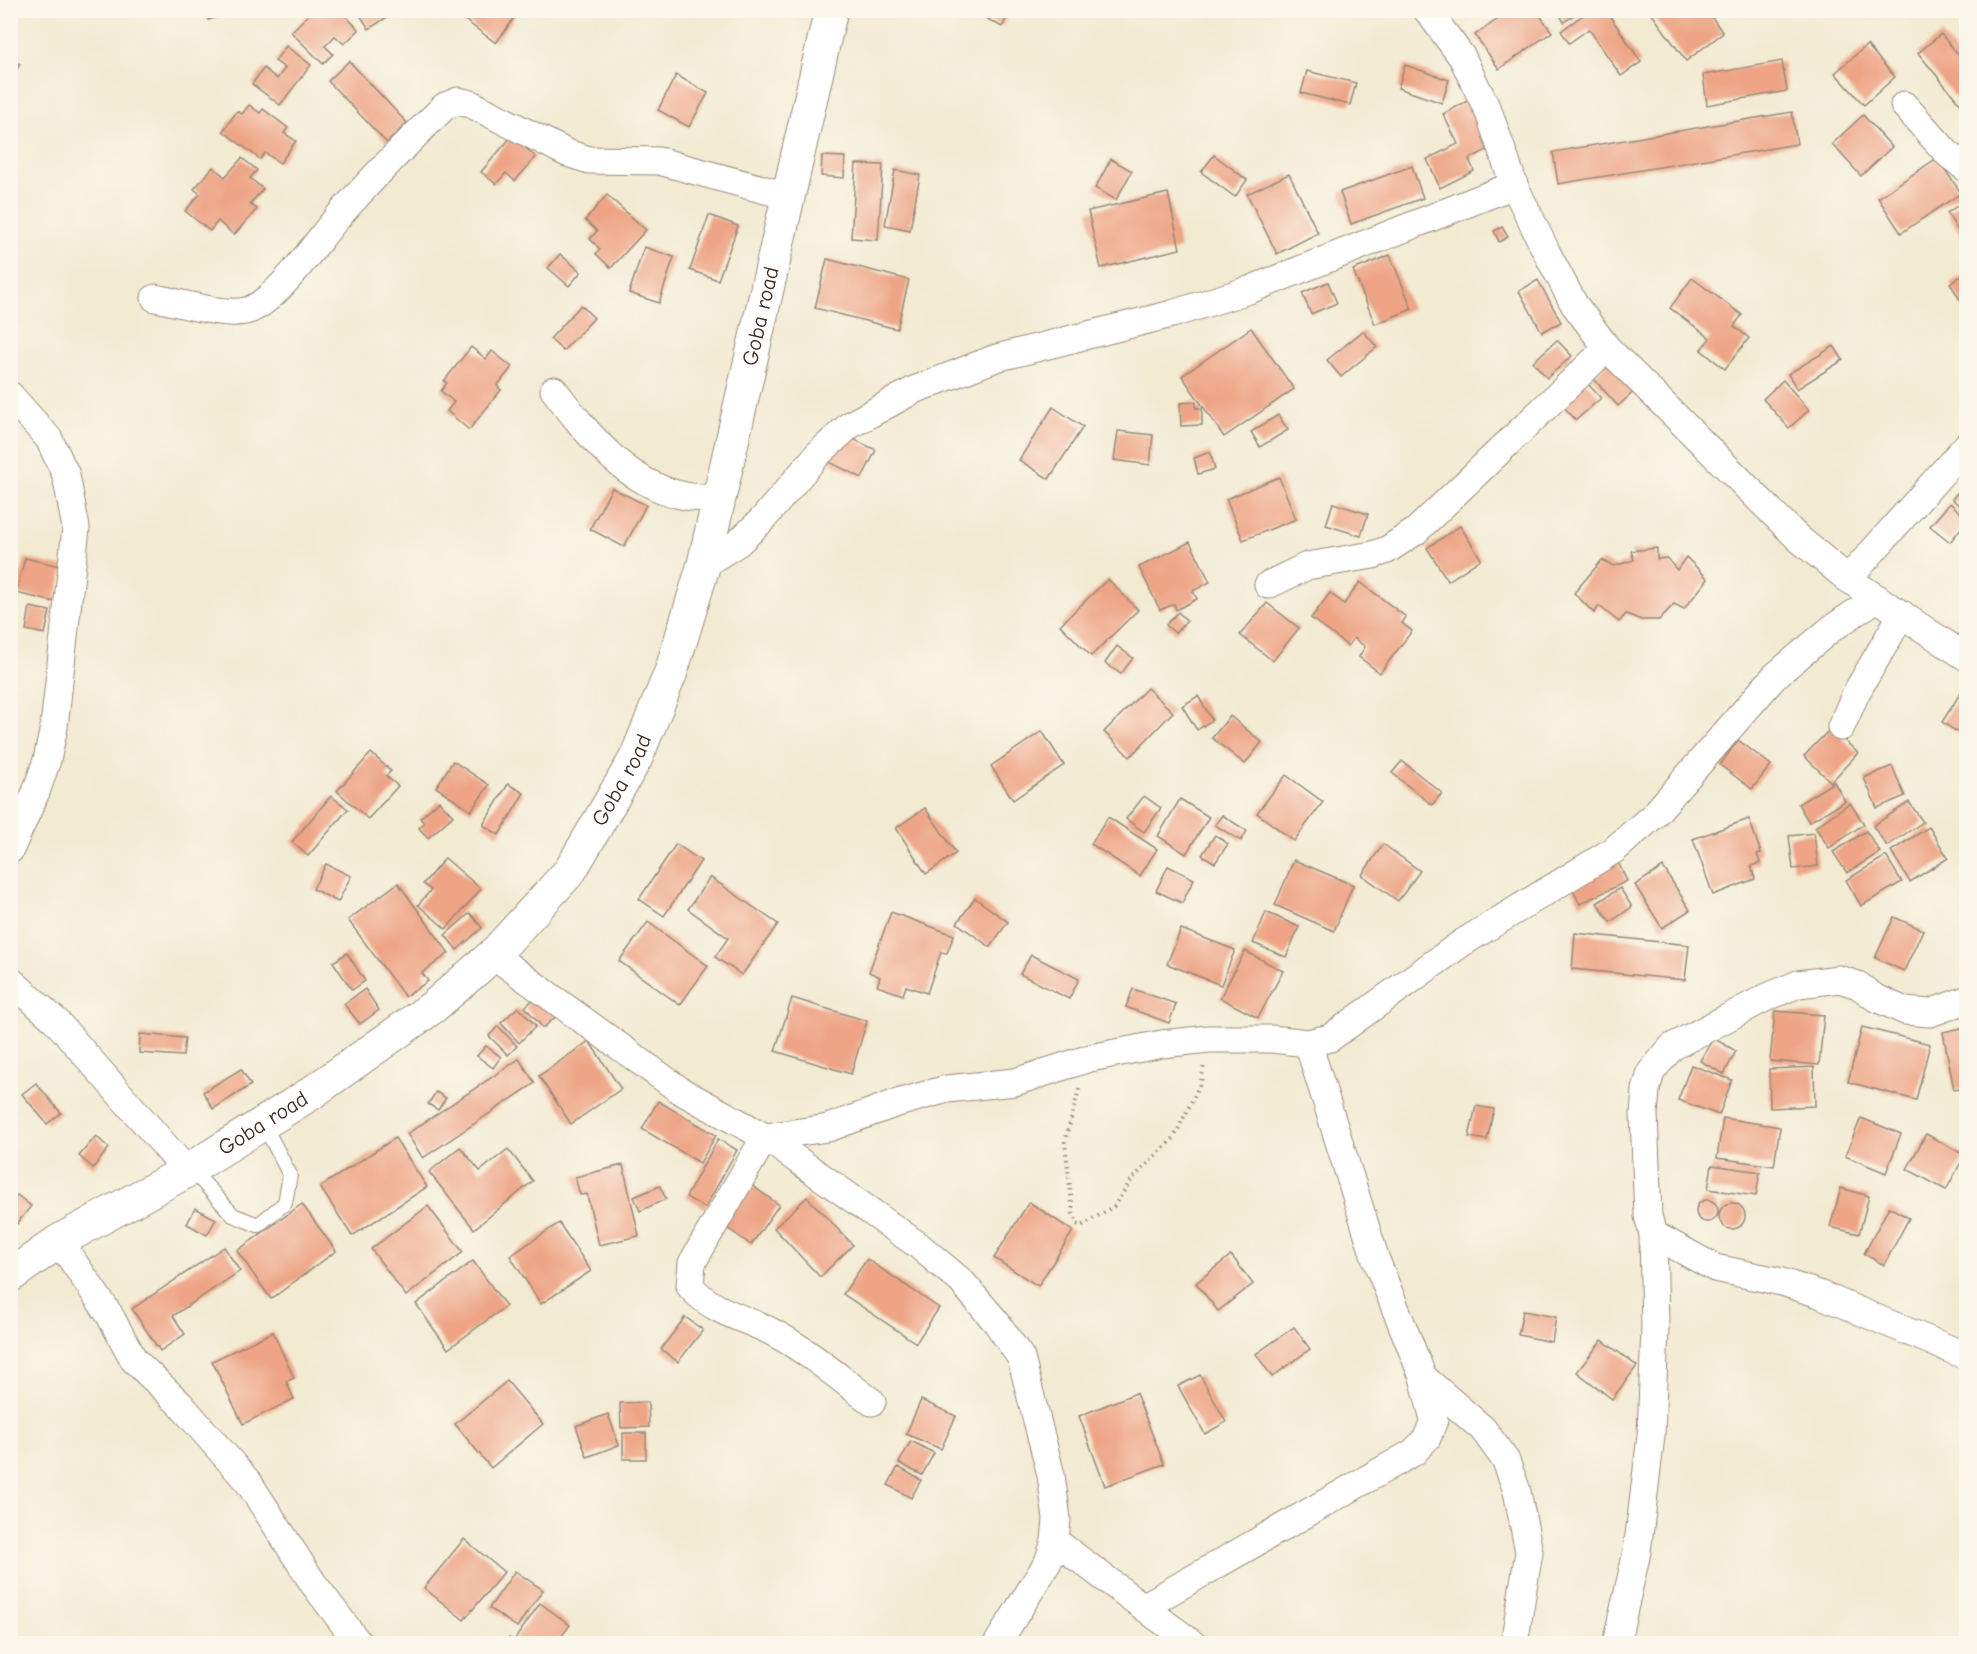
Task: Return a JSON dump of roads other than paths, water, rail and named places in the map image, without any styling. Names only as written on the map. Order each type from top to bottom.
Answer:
[{"type":"street","points":[[1427,10],[1462,57],[1489,113],[1514,185],[1574,304],[1607,348],[1798,538],[1848,579],[1966,657]]},
{"type":"street","name":"Goba road","points":[[10,1276],[59,1241],[188,1169],[263,1123],[433,1007],[493,955],[570,871],[636,758],[671,672],[704,564],[788,196],[823,11]]},
{"type":"street","points":[[155,298],[233,311],[248,310],[262,302],[297,268],[373,179],[445,106],[458,101],[471,104],[567,153],[589,159],[659,161],[788,196]]},
{"type":"street","points":[[1904,105],[1948,154],[1966,168]]},
{"type":"street","points":[[704,564],[738,543],[763,519],[818,454],[850,425],[914,390],[996,358],[1172,314],[1249,290],[1514,185]]},
{"type":"street","points":[[1268,585],[1307,566],[1373,555],[1387,550],[1416,531],[1607,348]]},
{"type":"street","points":[[554,390],[584,429],[623,467],[654,485],[680,495],[718,500]]},
{"type":"street","points":[[10,395],[49,439],[66,475],[76,528],[49,749],[36,792],[10,850]]},
{"type":"street","points":[[1848,579],[1966,446]]},
{"type":"street","points":[[765,1137],[828,1128],[894,1104],[947,1089],[1015,1082],[1090,1058],[1162,1044],[1209,1039],[1271,1039],[1308,1043],[1330,1038],[1462,943],[1614,850],[1654,815],[1775,676],[1831,629],[1877,598]]},
{"type":"street","points":[[1841,727],[1865,677],[1902,614]]},
{"type":"street","points":[[493,955],[681,1091],[765,1137],[918,1245],[961,1281],[997,1323],[1021,1358],[1051,1476],[1057,1519],[1055,1541],[1048,1562],[1000,1642]]},
{"type":"street","points":[[1616,1644],[1637,1552],[1651,1436],[1655,1327],[1653,1233],[1648,1216],[1646,1173],[1646,1090],[1651,1072],[1672,1047],[1764,998],[1798,984],[1822,979],[1839,979],[1858,985],[1874,997],[1905,1011],[1930,1013],[1966,1000]]},
{"type":"street","points":[[10,980],[56,1021],[188,1169]]},
{"type":"street","points":[[1144,1606],[1414,1452],[1427,1438],[1434,1420],[1424,1377],[1376,1260],[1308,1043]]},
{"type":"street","points":[[765,1137],[692,1263],[690,1286],[701,1300],[770,1331],[797,1347],[872,1402]]},
{"type":"street","points":[[1653,1233],[1715,1268],[1782,1282],[1819,1294],[1966,1356]]},
{"type":"street","points":[[59,1241],[109,1314],[134,1360],[180,1404],[249,1483],[312,1583],[359,1644]]},
{"type":"street","points":[[1424,1377],[1483,1429],[1506,1461],[1517,1491],[1529,1552],[1514,1644]]},
{"type":"street","points":[[1055,1541],[1193,1644]]},
{"type":"lane","points":[[188,1169],[233,1215],[258,1225],[285,1203],[290,1175],[263,1123]]}]
